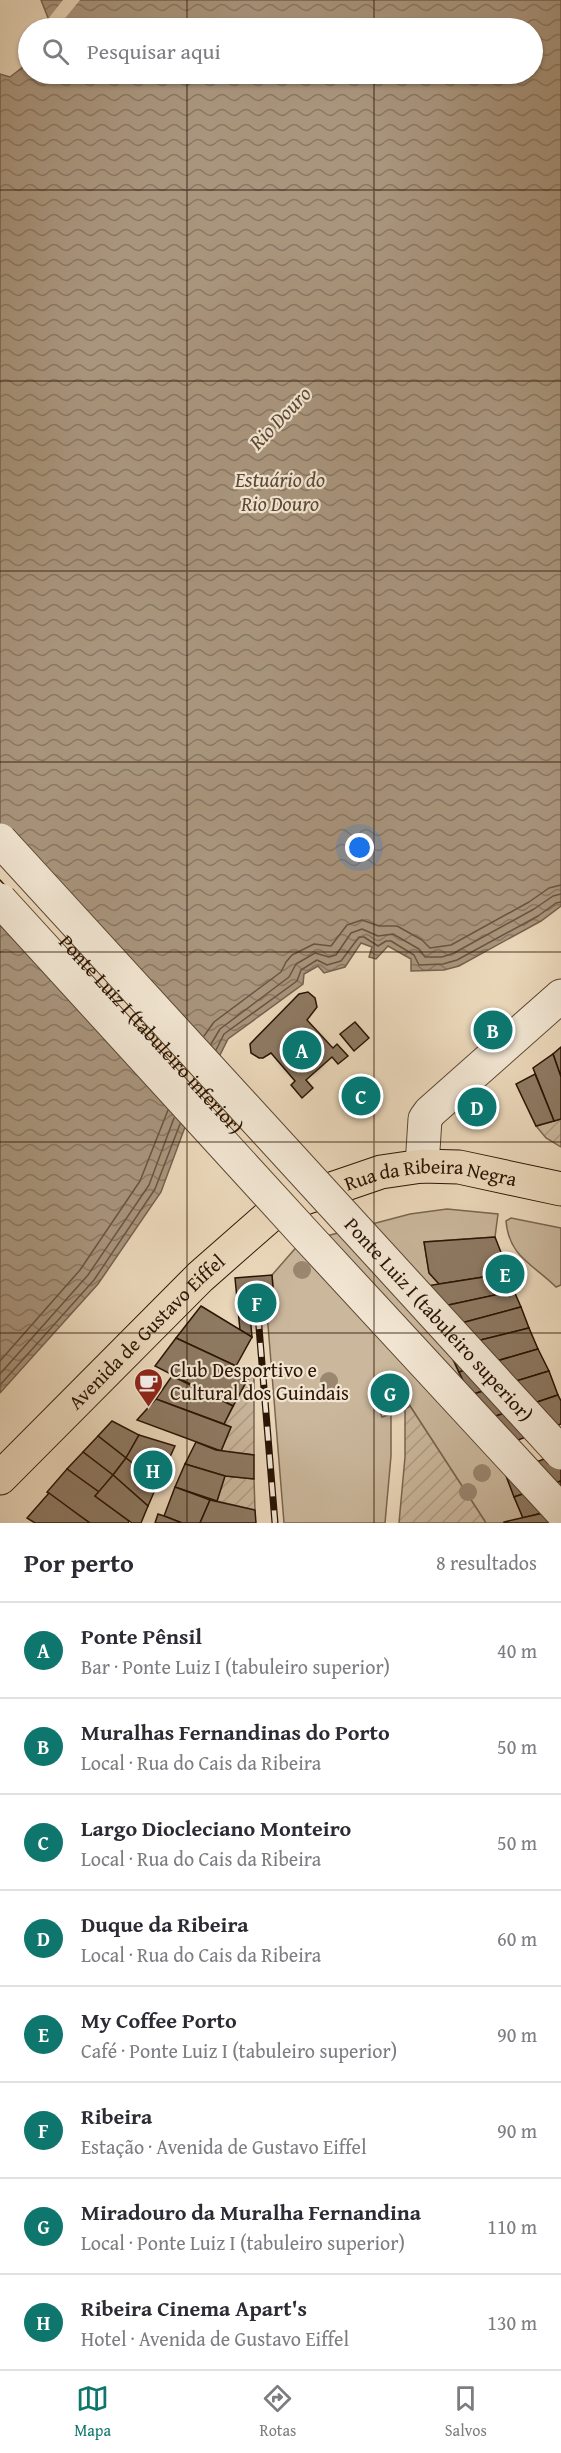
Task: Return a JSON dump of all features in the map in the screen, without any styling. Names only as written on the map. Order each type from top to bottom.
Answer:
[{"type":"main road","name":"Ponte Luiz I (tabuleiro inferior)","points":[[0,869],[302,1199]]},
{"type":"main road","name":"Rua da Ribeira Negra","points":[[302,1199],[381,1172],[422,1166],[459,1167],[561,1189]]},
{"type":"main road","name":"Avenida de Gustavo Eiffel","points":[[0,1479],[200,1277],[274,1212],[302,1199]]},
{"type":"street","name":"Ponte Luiz I (tabuleiro superior)","points":[[0,840],[561,1453]]},
{"type":"street","name":"Ponte Luiz I (tabuleiro superior)","points":[[0,900],[561,1511]]},
{"type":"street","points":[[422,1166],[425,1119],[430,1112],[561,996]]},
{"type":"shaded area","points":[[561,1119],[561,1147],[546,1138],[536,1126]]},
{"type":"shaded area","points":[[447,1209],[498,1214],[495,1237],[424,1242],[429,1273],[439,1284],[420,1288],[505,1473],[523,1518],[504,1523],[486,1523],[410,1406],[400,1382],[373,1393],[382,1417],[391,1414],[391,1456],[385,1523],[284,1523],[267,1313],[275,1312],[272,1275],[300,1243],[410,1214]]},
{"type":"shaded area","points":[[511,1218],[561,1228],[561,1285],[556,1287],[517,1252],[508,1233],[506,1221]]},
{"type":"shaded area","points":[[251,1373],[254,1374],[254,1455],[221,1451],[231,1427],[224,1424]]},
{"type":"shaded area","points":[[410,1406],[486,1523],[399,1523],[405,1457],[405,1409]]},
{"type":"shaded area","points":[[225,1476],[254,1479],[255,1510],[217,1501]]},
{"type":"water","name":"Estuário do Rio Douro","points":[[41,0],[561,0],[561,906],[541,921],[459,966],[444,970],[411,971],[411,959],[388,946],[376,959],[369,957],[372,947],[361,943],[345,967],[324,973],[318,966],[304,974],[303,984],[228,1039],[188,1119],[161,1192],[98,1284],[0,1393],[0,74],[10,77],[18,71],[18,84],[543,84],[543,18],[48,18]]},
{"type":"pier","points":[[63,0],[80,0],[65,18],[49,18]]},
{"type":"building","points":[[308,992],[315,998],[317,1007],[307,1020],[333,1048],[337,1044],[348,1056],[338,1064],[332,1057],[306,1080],[313,1088],[302,1098],[291,1085],[295,1081],[271,1053],[259,1058],[251,1053],[250,1044],[299,994]]},
{"type":"building","points":[[355,1022],[369,1038],[354,1051],[340,1034]]},
{"type":"building","points":[[561,1047],[561,1077],[553,1054]]},
{"type":"building","points":[[553,1054],[561,1077],[561,1119],[554,1121],[533,1068]]},
{"type":"building","points":[[535,1074],[554,1121],[536,1126],[516,1084]]},
{"type":"building","points":[[495,1237],[509,1273],[439,1284],[429,1273],[424,1242]]},
{"type":"building","points":[[509,1273],[514,1291],[430,1309],[420,1287]]},
{"type":"building","points":[[272,1275],[275,1313],[250,1315],[252,1337],[240,1330],[235,1278]]},
{"type":"building","points":[[514,1291],[521,1307],[439,1329],[430,1309]]},
{"type":"building","points":[[201,1306],[252,1337],[236,1366],[176,1338]]},
{"type":"building","points":[[521,1307],[529,1328],[448,1348],[439,1329]]},
{"type":"building","points":[[529,1328],[538,1349],[459,1372],[448,1348]]},
{"type":"building","points":[[176,1338],[251,1373],[233,1406],[155,1366]]},
{"type":"building","points":[[538,1349],[549,1371],[470,1395],[459,1372]]},
{"type":"building","points":[[549,1371],[558,1395],[481,1421],[470,1395]]},
{"type":"building","points":[[172,1376],[233,1406],[224,1424],[156,1399]]},
{"type":"building","points":[[558,1395],[561,1401],[561,1424],[494,1449],[481,1421]]},
{"type":"building","points":[[156,1399],[231,1427],[221,1451],[137,1420]]},
{"type":"building","points":[[112,1421],[139,1435],[126,1458],[98,1436]]},
{"type":"building","points":[[139,1435],[175,1446],[158,1483],[126,1458]]},
{"type":"building","points":[[98,1436],[126,1458],[113,1475],[83,1452]]},
{"type":"building","points":[[196,1442],[216,1450],[254,1455],[254,1479],[225,1476],[185,1464]]},
{"type":"building","points":[[83,1452],[113,1475],[99,1492],[67,1469]]},
{"type":"building","points":[[561,1453],[561,1481],[514,1497],[505,1473]]},
{"type":"building","points":[[126,1458],[158,1483],[148,1506],[113,1475]]},
{"type":"building","points":[[185,1464],[225,1476],[217,1501],[175,1487]]},
{"type":"building","points":[[67,1469],[99,1492],[95,1496],[129,1521],[128,1523],[90,1523],[47,1492]]},
{"type":"building","points":[[113,1475],[148,1506],[141,1523],[132,1523],[95,1496]]},
{"type":"building","points":[[561,1481],[561,1508],[523,1518],[514,1497]]},
{"type":"building","points":[[175,1487],[210,1500],[200,1523],[182,1523],[164,1516]]},
{"type":"building","points":[[49,1493],[90,1523],[35,1523],[27,1518]]},
{"type":"building","points":[[210,1500],[255,1510],[256,1523],[200,1523]]},
{"type":"building","points":[[548,1512],[551,1523],[504,1523],[504,1522]]},
{"type":"building","points":[[158,1514],[164,1516],[182,1523],[155,1523]]},
{"type":"tram line","points":[[0,854],[561,1467]]},
{"type":"tram line","points":[[0,880],[561,1491]]},
{"type":"railway","points":[[258,1315],[275,1523]]},
{"type":"place","name":"Muralhas Fernandinas do Porto","points":[[493,1030]]},
{"type":"place","name":"Ponte Pênsil","points":[[302,1050]]},
{"type":"place","name":"Largo Diocleciano Monteiro","points":[[361,1096]]},
{"type":"place","name":"Duque da Ribeira","points":[[477,1107]]},
{"type":"place","name":"My Coffee Porto","points":[[505,1274]]},
{"type":"place","name":"Ribeira","points":[[257,1303]]},
{"type":"place","name":"Miradouro da Muralha Fernandina","points":[[390,1393]]},
{"type":"place","name":"Club Desportivo e Cultural dos Guindais","points":[[149,1408]]},
{"type":"place","name":"Ribeira Cinema Apart's","points":[[153,1470]]},
{"type":"water label","name":"Rio Douro","points":[[280,418]]}]
